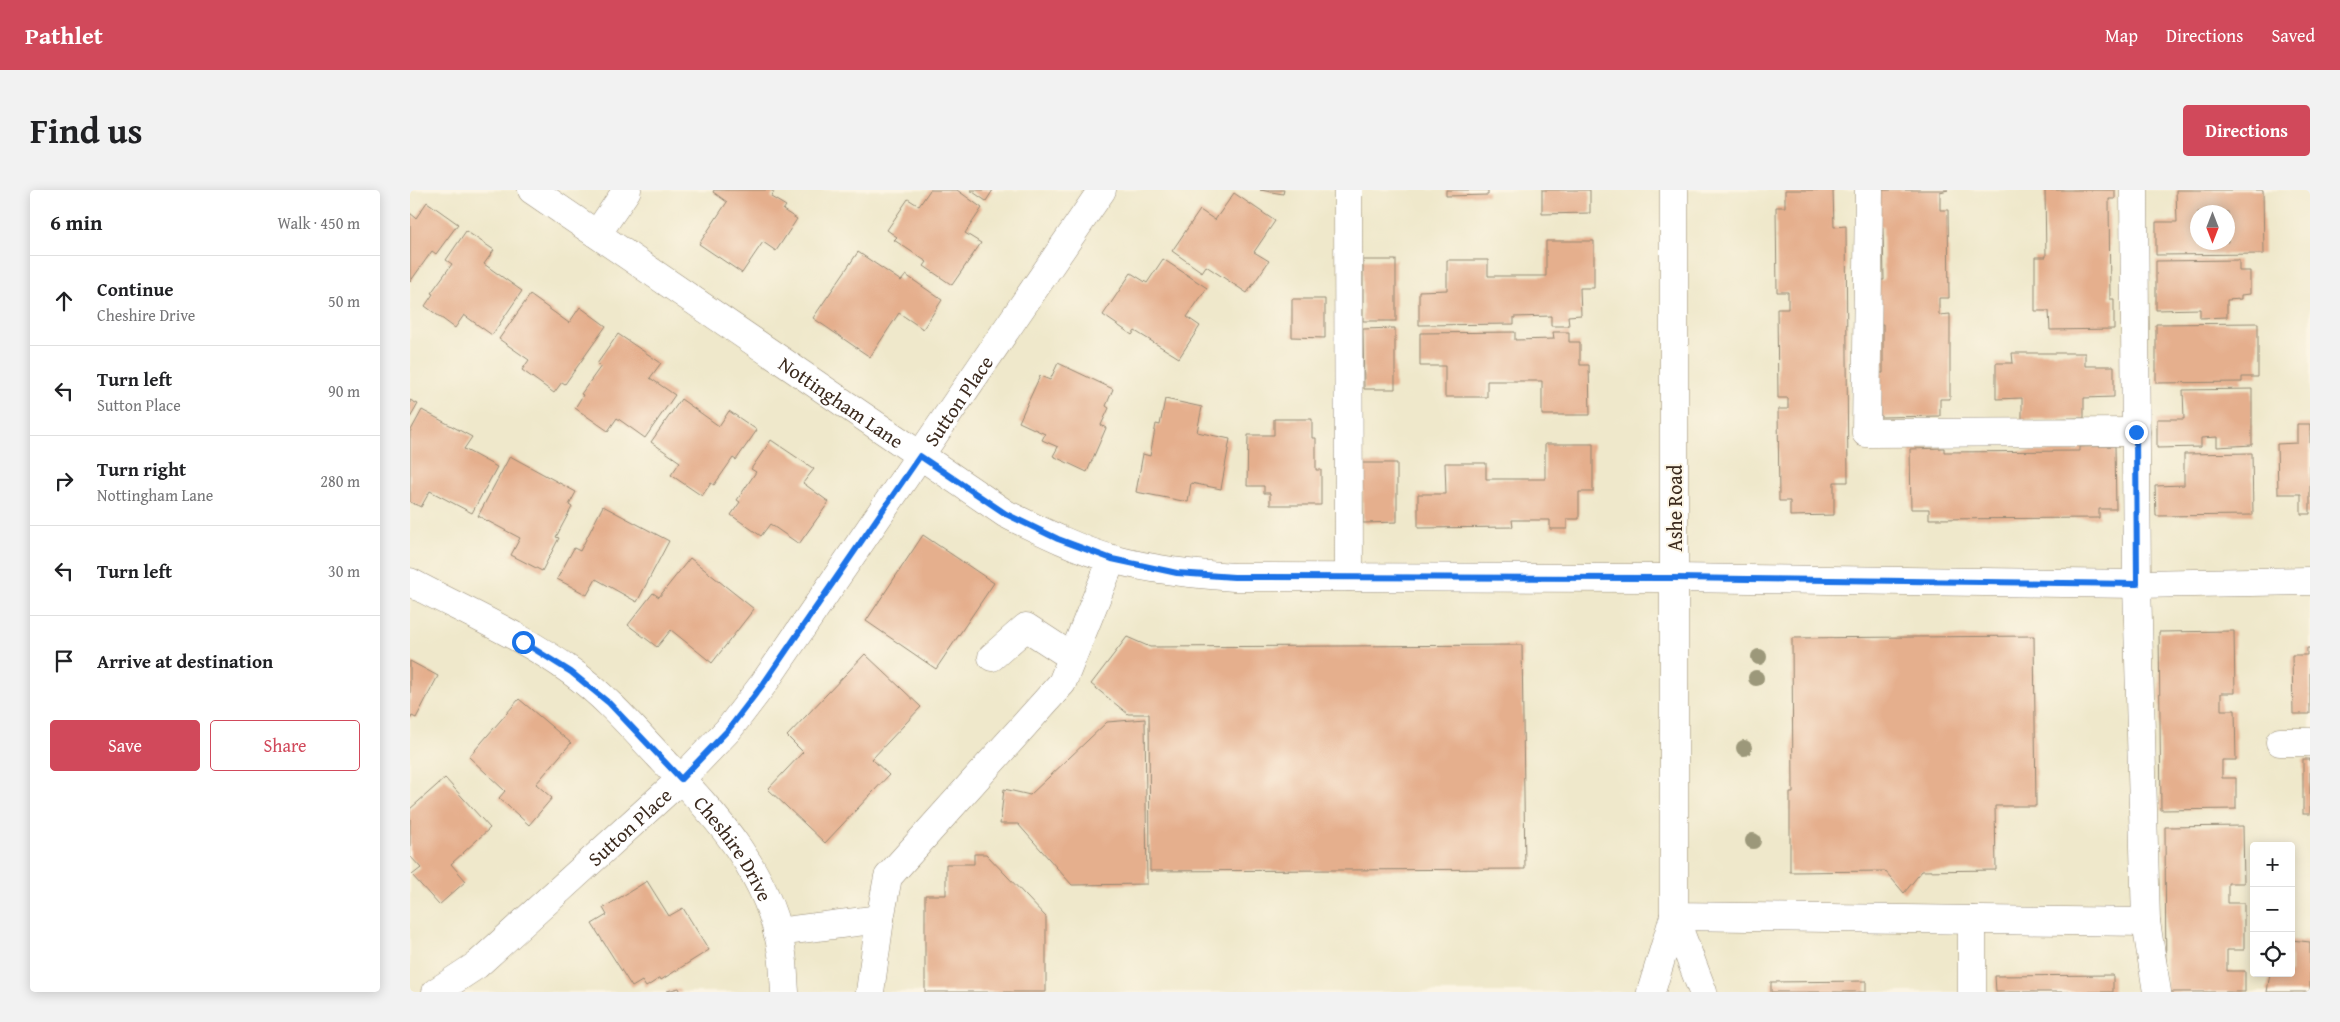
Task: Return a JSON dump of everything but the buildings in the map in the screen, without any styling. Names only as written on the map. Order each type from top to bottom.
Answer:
[{"type":"street","name":"Nottingham Lane","points":[[532,190],[1006,514],[1058,539],[1112,559],[1177,573],[1234,577],[1674,578],[2137,584],[2310,581]]},
{"type":"street","points":[[597,234],[627,190]]},
{"type":"street","name":"Sutton Place","points":[[436,992],[476,965],[681,779],[728,730],[764,683],[1102,190]]},
{"type":"street","points":[[1348,190],[1349,577]]},
{"type":"street","name":"Ashe Road","points":[[1651,992],[1674,916],[1674,190]]},
{"type":"street","points":[[1869,190],[1866,433],[2136,432]]},
{"type":"street","points":[[2134,190],[2137,584],[2146,922],[2157,992]]},
{"type":"street","points":[[870,992],[888,877],[1062,683],[1112,559]]},
{"type":"street","name":"Cheshire Drive","points":[[410,582],[523,642],[571,672],[609,703],[681,779],[730,834],[750,866],[772,912],[782,954],[785,992]]},
{"type":"street","points":[[992,657],[1026,627],[1072,657]]},
{"type":"street","points":[[2280,742],[2310,742]]},
{"type":"street","points":[[1674,916],[2146,922]]},
{"type":"street","name":"Ashe Road","points":[[1674,916],[1703,992]]},
{"type":"street","points":[[776,932],[880,919]]},
{"type":"street","points":[[1972,920],[1972,992]]},
{"type":"route","points":[[523,642],[571,672],[609,703],[681,779],[728,730],[764,683],[920,456],[1006,514],[1058,539],[1112,559],[1177,573],[1234,577],[1674,578],[2137,584],[2136,432]]}]
